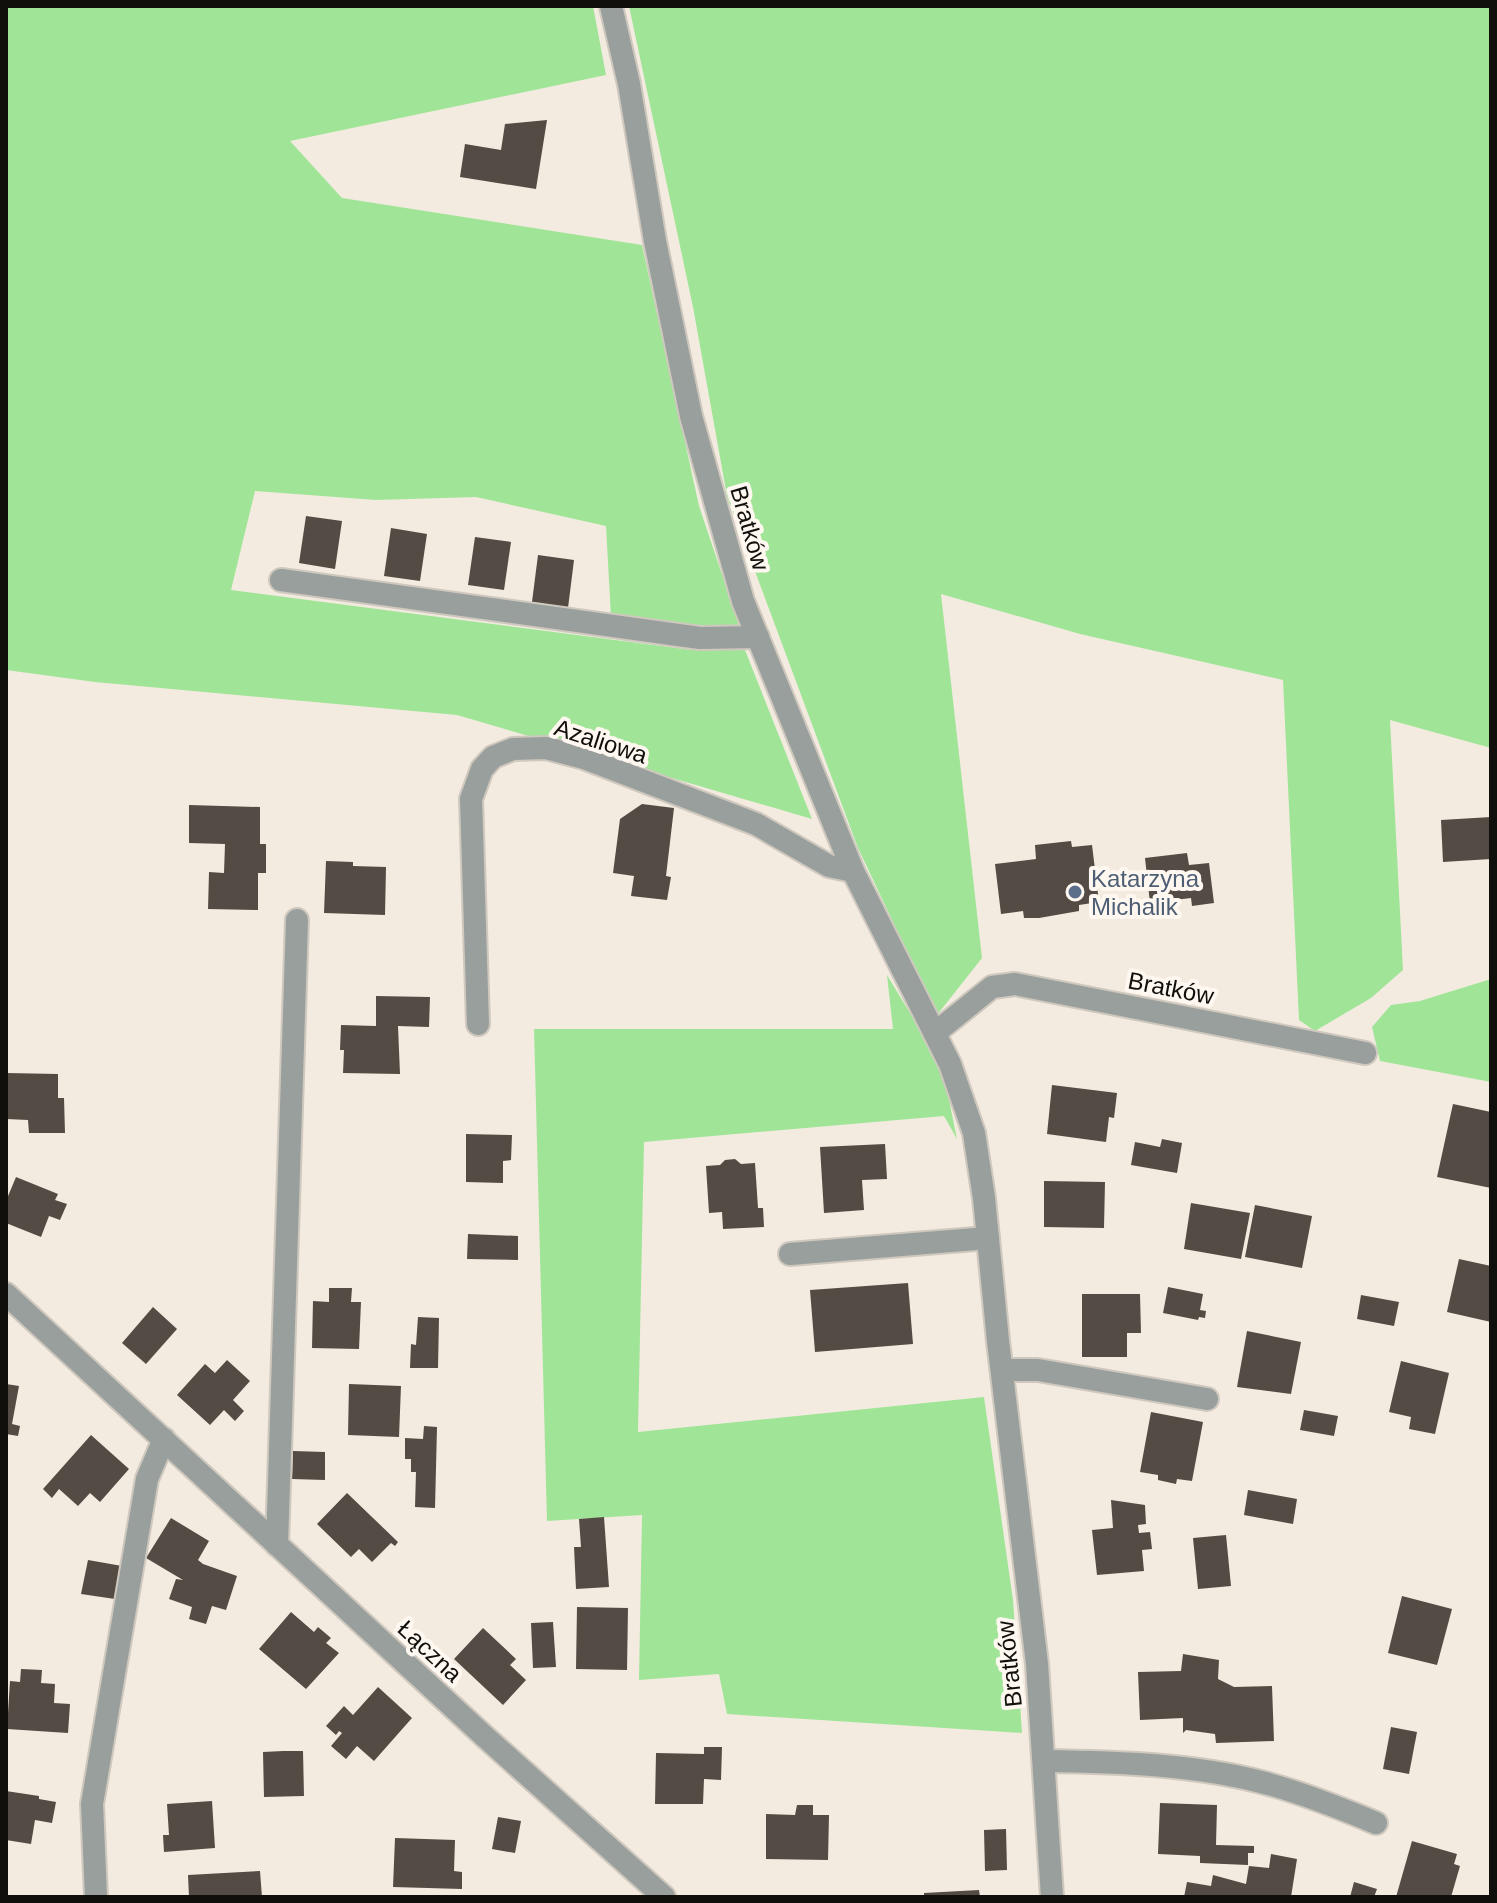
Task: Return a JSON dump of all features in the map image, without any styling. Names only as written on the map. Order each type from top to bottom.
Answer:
[{"type":"street","name":"Bratków","points":[[611,6],[629,84],[655,241],[691,416],[743,601],[853,871],[935,1033],[974,1133],[1037,1664],[1052,1897]]},
{"type":"street","points":[[281,580],[700,638],[758,637]]},
{"type":"street","name":"Azaliowa","points":[[478,1024],[471,799],[482,769],[500,753],[531,746],[584,758],[756,824],[829,866],[853,871]]},
{"type":"street","points":[[277,1545],[297,920]]},
{"type":"street","name":"Bratków","points":[[935,1033],[992,987],[1015,984],[1365,1053]]},
{"type":"street","points":[[790,1254],[988,1238]]},
{"type":"street","name":"Łączna","points":[[6,1294],[664,1897]]},
{"type":"street","points":[[1002,1370],[1038,1370],[1207,1399]]},
{"type":"street","points":[[96,1897],[92,1804],[147,1479],[164,1439]]},
{"type":"street","points":[[1044,1761],[1117,1762],[1246,1778],[1268,1783],[1376,1823]]},
{"type":"green space","points":[[6,6],[593,6],[606,75],[290,141],[342,198],[642,245],[699,506],[740,628],[726,633],[611,617],[606,526],[476,497],[376,500],[255,491],[231,590],[692,650],[745,650],[812,819],[457,715],[95,682],[6,670]]},
{"type":"green space","points":[[629,6],[1491,6],[1491,748],[1390,720],[1403,970],[1371,998],[1315,1031],[1299,1020],[1283,680],[1080,634],[941,594],[982,958],[937,1015],[858,848],[727,496],[693,307]]},
{"type":"green space","points":[[887,975],[919,1028],[946,1085],[957,1139],[944,1116],[644,1142],[638,1432],[984,1397],[1013,1600],[1022,1733],[727,1714],[719,1674],[639,1680],[642,1515],[547,1521],[534,1029],[893,1029]]},
{"type":"green space","points":[[1491,979],[1491,1082],[1380,1061],[1372,1027],[1391,1005],[1420,1001]]},
{"type":"building","points":[[547,120],[536,189],[460,177],[465,144],[501,150],[505,124]]},
{"type":"building","points":[[306,516],[342,521],[335,569],[299,563]]},
{"type":"building","points":[[391,528],[427,534],[420,581],[384,576]]},
{"type":"building","points":[[475,537],[511,542],[504,590],[468,585]]},
{"type":"building","points":[[538,555],[574,560],[568,608],[532,602]]},
{"type":"building","points":[[642,804],[674,808],[666,876],[671,877],[667,900],[631,896],[634,876],[613,873],[620,819]]},
{"type":"building","points":[[189,805],[260,807],[260,844],[266,844],[266,873],[258,873],[258,910],[208,909],[209,872],[224,873],[225,844],[189,843]]},
{"type":"building","points":[[1491,817],[1491,859],[1443,862],[1441,820]]},
{"type":"building","points":[[1071,841],[1072,847],[1092,845],[1099,902],[1079,905],[1079,911],[1039,918],[1024,918],[1023,911],[1001,914],[995,864],[1036,859],[1035,845]]},
{"type":"building","points":[[1187,853],[1189,865],[1209,863],[1214,903],[1192,906],[1191,898],[1150,903],[1145,858]]},
{"type":"building","points":[[326,861],[386,867],[385,915],[324,913]]},
{"type":"building","points":[[376,996],[430,997],[429,1027],[398,1026],[400,1074],[343,1073],[341,1025],[376,1026]]},
{"type":"building","points":[[6,1073],[58,1074],[58,1098],[64,1098],[65,1133],[29,1133],[28,1120],[6,1119]]},
{"type":"building","points":[[1052,1085],[1117,1093],[1114,1118],[1109,1117],[1106,1142],[1047,1134]]},
{"type":"building","points":[[1453,1104],[1491,1112],[1491,1188],[1437,1177]]},
{"type":"building","points":[[466,1134],[512,1135],[511,1160],[503,1161],[503,1183],[466,1182]]},
{"type":"building","points":[[1162,1139],[1182,1143],[1177,1173],[1131,1165],[1135,1142],[1160,1147]]},
{"type":"building","points":[[885,1144],[887,1179],[862,1180],[864,1210],[824,1213],[820,1147]]},
{"type":"building","points":[[735,1159],[741,1164],[755,1163],[758,1208],[763,1208],[764,1227],[723,1229],[722,1212],[709,1213],[706,1166]]},
{"type":"building","points":[[16,1177],[58,1194],[55,1200],[67,1204],[60,1220],[49,1216],[41,1237],[6,1223],[6,1201]]},
{"type":"building","points":[[1044,1181],[1105,1182],[1104,1228],[1044,1227]]},
{"type":"building","points":[[1191,1203],[1250,1213],[1241,1259],[1184,1249]]},
{"type":"building","points":[[1255,1205],[1312,1216],[1302,1268],[1245,1257]]},
{"type":"building","points":[[468,1234],[518,1236],[518,1260],[467,1259]]},
{"type":"building","points":[[1459,1259],[1491,1266],[1491,1322],[1447,1312]]},
{"type":"building","points":[[908,1283],[913,1344],[815,1352],[810,1290]]},
{"type":"building","points":[[1168,1287],[1203,1294],[1200,1310],[1206,1311],[1205,1318],[1199,1317],[1198,1320],[1163,1313]]},
{"type":"building","points":[[329,1288],[352,1288],[351,1302],[361,1302],[359,1349],[312,1348],[313,1301],[329,1302]]},
{"type":"building","points":[[1082,1294],[1140,1294],[1141,1333],[1127,1333],[1127,1357],[1082,1357]]},
{"type":"building","points":[[1361,1295],[1399,1302],[1394,1326],[1357,1319]]},
{"type":"building","points":[[153,1307],[177,1329],[146,1364],[122,1343]]},
{"type":"building","points":[[418,1317],[439,1318],[438,1368],[410,1368],[411,1344],[416,1345]]},
{"type":"building","points":[[1247,1331],[1301,1342],[1291,1394],[1237,1387]]},
{"type":"building","points":[[227,1360],[250,1381],[233,1400],[244,1411],[235,1421],[224,1410],[210,1425],[177,1395],[205,1364],[215,1373]]},
{"type":"building","points":[[1401,1361],[1449,1373],[1435,1434],[1409,1429],[1411,1417],[1389,1412]]},
{"type":"building","points":[[6,1384],[19,1386],[12,1424],[20,1426],[18,1436],[6,1434]]},
{"type":"building","points":[[349,1384],[401,1386],[399,1437],[348,1435]]},
{"type":"building","points":[[1304,1410],[1338,1416],[1334,1436],[1300,1430]]},
{"type":"building","points":[[1151,1412],[1203,1422],[1192,1481],[1177,1479],[1176,1484],[1158,1480],[1158,1475],[1140,1472]]},
{"type":"building","points":[[424,1426],[437,1427],[435,1508],[415,1507],[416,1472],[411,1472],[411,1459],[405,1459],[405,1438],[423,1439]]},
{"type":"building","points":[[91,1435],[129,1469],[100,1502],[90,1493],[78,1506],[59,1489],[52,1498],[43,1489]]},
{"type":"building","points":[[293,1451],[325,1452],[325,1480],[292,1479]]},
{"type":"building","points":[[1248,1490],[1297,1499],[1293,1524],[1244,1515]]},
{"type":"building","points":[[347,1493],[398,1542],[395,1546],[391,1543],[372,1562],[359,1549],[351,1557],[317,1524]]},
{"type":"building","points":[[1111,1500],[1145,1505],[1146,1524],[1138,1525],[1139,1533],[1150,1532],[1152,1549],[1142,1550],[1144,1571],[1097,1575],[1092,1530],[1113,1528]]},
{"type":"building","points":[[604,1517],[609,1587],[576,1589],[574,1547],[581,1547],[579,1519]]},
{"type":"building","points":[[171,1518],[209,1541],[198,1560],[237,1576],[226,1610],[212,1606],[206,1624],[189,1619],[192,1607],[169,1599],[176,1579],[183,1580],[146,1558]]},
{"type":"building","points":[[1226,1535],[1231,1586],[1198,1589],[1193,1538]]},
{"type":"building","points":[[88,1560],[122,1566],[115,1599],[81,1594]]},
{"type":"building","points":[[1402,1596],[1452,1609],[1437,1665],[1388,1653]]},
{"type":"building","points":[[577,1607],[628,1608],[627,1670],[576,1669]]},
{"type":"building","points":[[291,1612],[314,1632],[318,1627],[331,1638],[326,1643],[339,1653],[306,1689],[259,1649]]},
{"type":"building","points":[[553,1622],[556,1667],[533,1668],[531,1623]]},
{"type":"building","points":[[483,1628],[516,1659],[510,1665],[526,1680],[503,1705],[454,1659]]},
{"type":"building","points":[[1183,1654],[1219,1660],[1218,1679],[1234,1687],[1272,1686],[1274,1741],[1216,1743],[1215,1734],[1186,1730],[1183,1733],[1183,1718],[1140,1720],[1138,1672],[1181,1671]]},
{"type":"building","points":[[21,1669],[42,1670],[41,1683],[55,1684],[54,1703],[70,1704],[68,1733],[7,1729],[10,1681],[20,1682]]},
{"type":"building","points":[[378,1687],[412,1718],[374,1761],[357,1746],[346,1759],[331,1746],[342,1733],[339,1731],[336,1735],[326,1726],[344,1706],[353,1715]]},
{"type":"building","points":[[1391,1727],[1417,1732],[1409,1774],[1383,1769]]},
{"type":"building","points":[[704,1747],[722,1747],[721,1780],[704,1779],[703,1804],[655,1804],[656,1753],[704,1754]]},
{"type":"building","points":[[303,1751],[304,1796],[264,1797],[263,1752]]},
{"type":"building","points":[[6,1791],[56,1802],[52,1823],[35,1820],[31,1844],[6,1840]]},
{"type":"building","points":[[212,1801],[215,1848],[164,1852],[163,1835],[169,1835],[167,1804]]},
{"type":"building","points":[[1160,1803],[1217,1805],[1216,1845],[1254,1846],[1254,1853],[1248,1853],[1248,1865],[1200,1863],[1200,1856],[1158,1854]]},
{"type":"building","points":[[797,1805],[813,1805],[813,1815],[829,1815],[828,1860],[766,1859],[766,1814],[795,1815]]},
{"type":"building","points":[[498,1817],[521,1821],[515,1853],[492,1849]]},
{"type":"building","points":[[1006,1829],[1007,1870],[985,1871],[984,1830]]},
{"type":"building","points":[[395,1838],[455,1840],[454,1871],[462,1872],[462,1889],[393,1887]]},
{"type":"building","points":[[1412,1841],[1457,1854],[1454,1864],[1460,1866],[1451,1897],[1396,1897]]},
{"type":"building","points":[[1271,1854],[1297,1859],[1291,1897],[1184,1897],[1187,1882],[1211,1886],[1213,1875],[1246,1884],[1249,1866],[1269,1868]]},
{"type":"building","points":[[260,1871],[262,1897],[189,1897],[188,1875]]},
{"type":"building","points":[[1354,1882],[1377,1889],[1374,1897],[1350,1897]]},
{"type":"building","points":[[979,1890],[980,1897],[924,1897],[924,1893]]},
{"type":"place","name":"Katarzyna Michalik","points":[[1075,892]]}]
